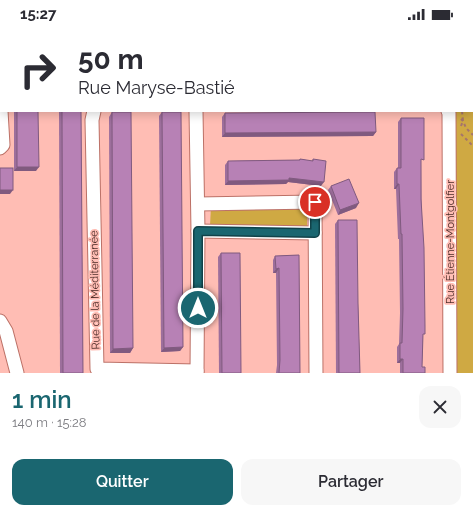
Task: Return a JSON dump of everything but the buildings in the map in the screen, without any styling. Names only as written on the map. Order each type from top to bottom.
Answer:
[{"type":"street","points":[[0,148],[3,145],[1,112]]},
{"type":"street","name":"Rue de la Méditerranée","points":[[94,112],[92,120],[97,369],[197,372]]},
{"type":"street","points":[[196,112],[198,204],[197,372]]},
{"type":"street","name":"Rue Étienne-Montgolfier","points":[[448,112],[450,373]]},
{"type":"street","points":[[198,204],[315,202],[316,373]]},
{"type":"street","points":[[198,231],[315,233]]},
{"type":"street","points":[[0,321],[6,331],[17,373]]},
{"type":"shaded area","points":[[456,112],[473,112],[473,373],[456,373]]},
{"type":"shaded area","points":[[211,206],[307,207],[307,227],[210,226]]},
{"type":"route","points":[[198,308],[198,231],[315,233],[315,202]]}]
